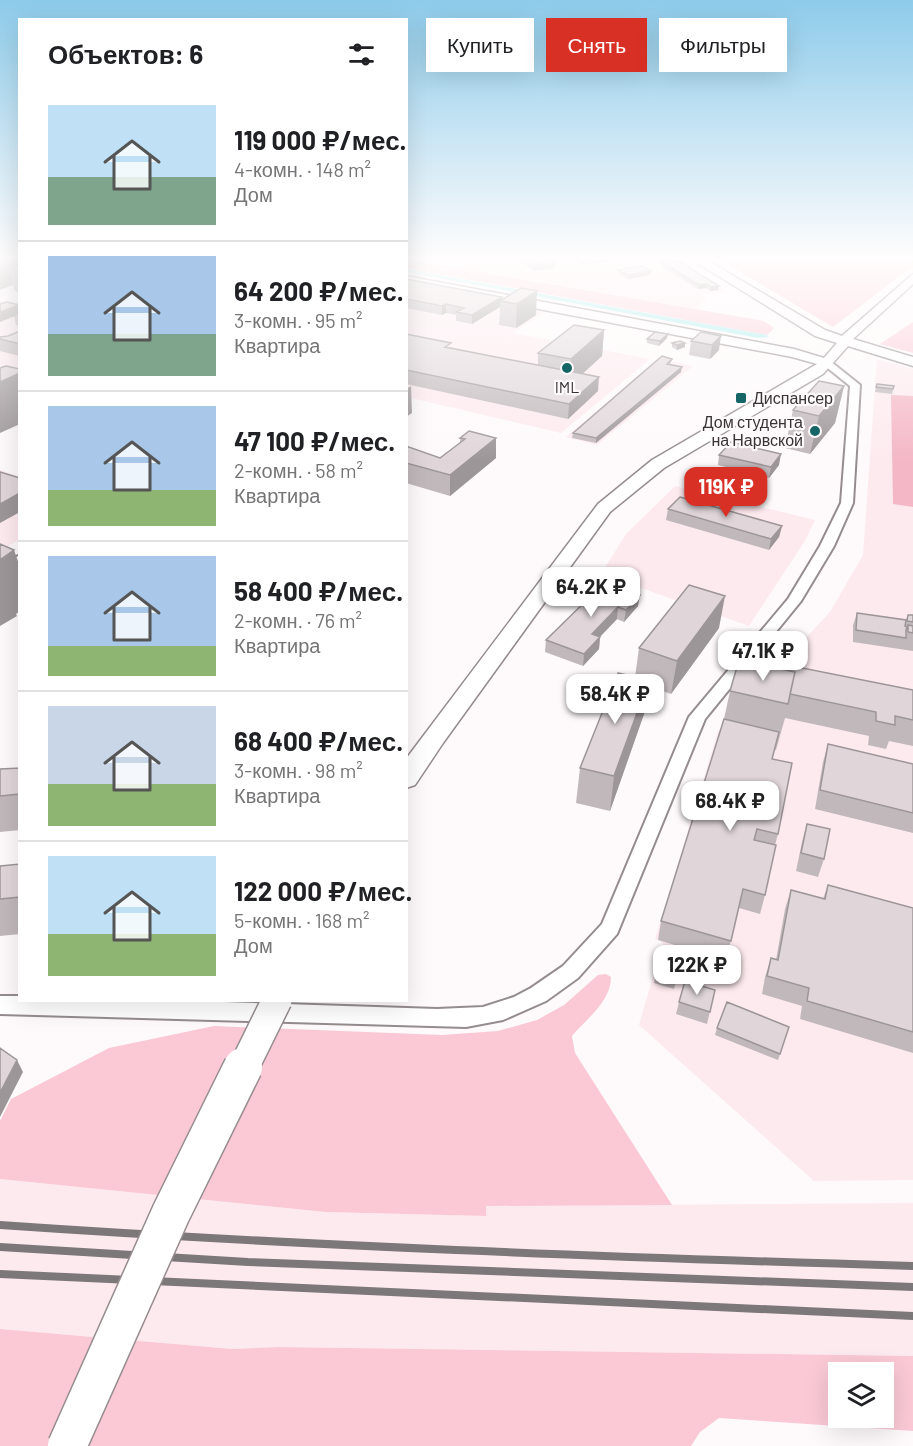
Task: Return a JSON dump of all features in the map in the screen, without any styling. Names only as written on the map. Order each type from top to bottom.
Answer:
[{"type":"street","points":[[0,1005],[330,1017],[482,1016],[517,1006],[547,990],[593,952],[610,928],[697,717],[794,601],[827,546],[847,503],[856,398],[855,385],[827,363],[777,350],[654,326]]},
{"type":"street","points":[[809,326],[845,342],[913,362]]},
{"type":"street","points":[[408,776],[434,737],[589,526],[619,494],[658,464],[827,363],[858,326]]},
{"type":"street","points":[[0,572],[18,561]]},
{"type":"street","points":[[67,1446],[171,1213],[276,1002]]},
{"type":"shaded area","points":[[0,326],[18,326],[18,366],[0,375]]},
{"type":"shaded area","points":[[408,326],[523,326],[513,333],[650,359],[561,433],[408,397]]},
{"type":"shaded area","points":[[721,326],[774,328],[767,335]]},
{"type":"shaded area","points":[[906,326],[913,326],[913,353],[880,344]]},
{"type":"shaded area","points":[[658,358],[693,366],[597,445],[566,437]]},
{"type":"shaded area","points":[[877,359],[913,369],[913,1180],[814,1181],[639,1025],[663,942],[655,939],[718,731],[830,612],[863,555]]},
{"type":"shaded area","points":[[891,395],[913,396],[913,507],[893,504]]},
{"type":"shaded area","points":[[0,470],[18,476],[18,541],[0,551]]},
{"type":"shaded area","points":[[675,486],[815,520],[805,541],[749,626],[601,574],[626,534]]},
{"type":"shaded area","points":[[606,974],[611,977],[607,994],[597,1010],[572,1036],[575,1053],[672,1205],[486,1206],[486,1216],[325,1212],[0,1179],[0,1121],[11,1099],[109,1048],[214,1026],[442,1035],[498,1031],[537,1020],[564,1005],[598,975]]},
{"type":"shaded area","points":[[0,1179],[325,1212],[486,1216],[486,1206],[913,1203],[913,1356],[278,1347],[233,1349],[0,1329]]},
{"type":"shaded area","points":[[0,1329],[233,1349],[278,1347],[913,1356],[913,1431],[868,1428],[894,1428],[894,1362],[828,1362],[828,1425],[719,1418],[700,1432],[691,1446],[0,1446]]},
{"type":"water","points":[[697,326],[720,326],[769,337],[758,338]]},
{"type":"building","points":[[572,326],[604,330],[571,359],[538,353]]},
{"type":"building","points":[[18,332],[18,344],[0,339],[0,337]]},
{"type":"building","points":[[655,332],[668,334],[660,341],[647,339]]},
{"type":"building","points":[[701,332],[721,336],[712,345],[691,341]]},
{"type":"building","points":[[408,334],[451,343],[445,347],[599,377],[569,404],[408,370]]},
{"type":"building","points":[[680,341],[685,343],[677,345],[672,343]]},
{"type":"building","points":[[662,356],[672,359],[667,364],[682,367],[596,438],[573,433]]},
{"type":"building","points":[[6,366],[18,369],[18,374],[0,382],[0,368]]},
{"type":"building","points":[[819,381],[844,386],[819,416],[793,410]]},
{"type":"building","points":[[877,384],[894,386],[893,389],[876,387]]},
{"type":"building","points":[[469,431],[496,438],[450,475],[408,464],[408,447],[440,458],[465,439],[460,438]]},
{"type":"building","points":[[731,442],[781,454],[771,467],[719,455]]},
{"type":"building","points":[[0,472],[18,477],[18,494],[0,504]]},
{"type":"building","points":[[680,497],[782,526],[771,539],[668,509]]},
{"type":"building","points":[[0,544],[14,550],[0,560]]},
{"type":"building","points":[[604,583],[640,595],[626,610],[618,607],[592,634],[600,637],[584,654],[546,640]]},
{"type":"building","points":[[689,585],[725,596],[677,661],[639,648]]},
{"type":"building","points":[[857,613],[906,620],[906,638],[856,630]]},
{"type":"building","points":[[908,615],[913,615],[913,622],[907,621]]},
{"type":"building","points":[[908,625],[913,626],[913,633],[908,632]]},
{"type":"building","points":[[752,658],[913,690],[913,720],[895,716],[895,725],[876,721],[876,712],[790,694],[795,672],[751,662]]},
{"type":"building","points":[[739,660],[795,672],[788,704],[730,691]]},
{"type":"building","points":[[618,673],[649,680],[614,776],[580,768]]},
{"type":"building","points":[[724,719],[779,732],[772,759],[792,763],[778,834],[757,829],[754,840],[776,845],[765,895],[743,889],[731,941],[661,921]]},
{"type":"building","points":[[828,744],[913,764],[913,813],[820,790]]},
{"type":"building","points":[[18,768],[18,794],[0,796],[0,769]]},
{"type":"building","points":[[807,824],[830,829],[824,859],[801,853]]},
{"type":"building","points":[[18,864],[18,897],[0,899],[0,866]]},
{"type":"building","points":[[828,885],[913,908],[913,1032],[807,1001],[809,988],[767,976],[771,958],[778,960],[791,890],[825,899]]},
{"type":"building","points":[[658,967],[678,973],[676,983],[655,977]]},
{"type":"building","points":[[685,981],[715,990],[710,1012],[679,1002]]},
{"type":"building","points":[[727,1002],[789,1027],[780,1054],[717,1028]]},
{"type":"building","points":[[0,1048],[17,1060],[0,1093]]},
{"type":"railway","points":[[0,1225],[456,1250],[913,1266]]},
{"type":"railway","points":[[0,1247],[248,1262],[913,1287]]},
{"type":"railway","points":[[0,1274],[913,1316]]},
{"type":"place","name":"IML","points":[[567,368]]},
{"type":"place","name":"Диспансер","points":[[741,398]]},
{"type":"place","name":"Дом студента на Нарвской","points":[[815,431]]}]
